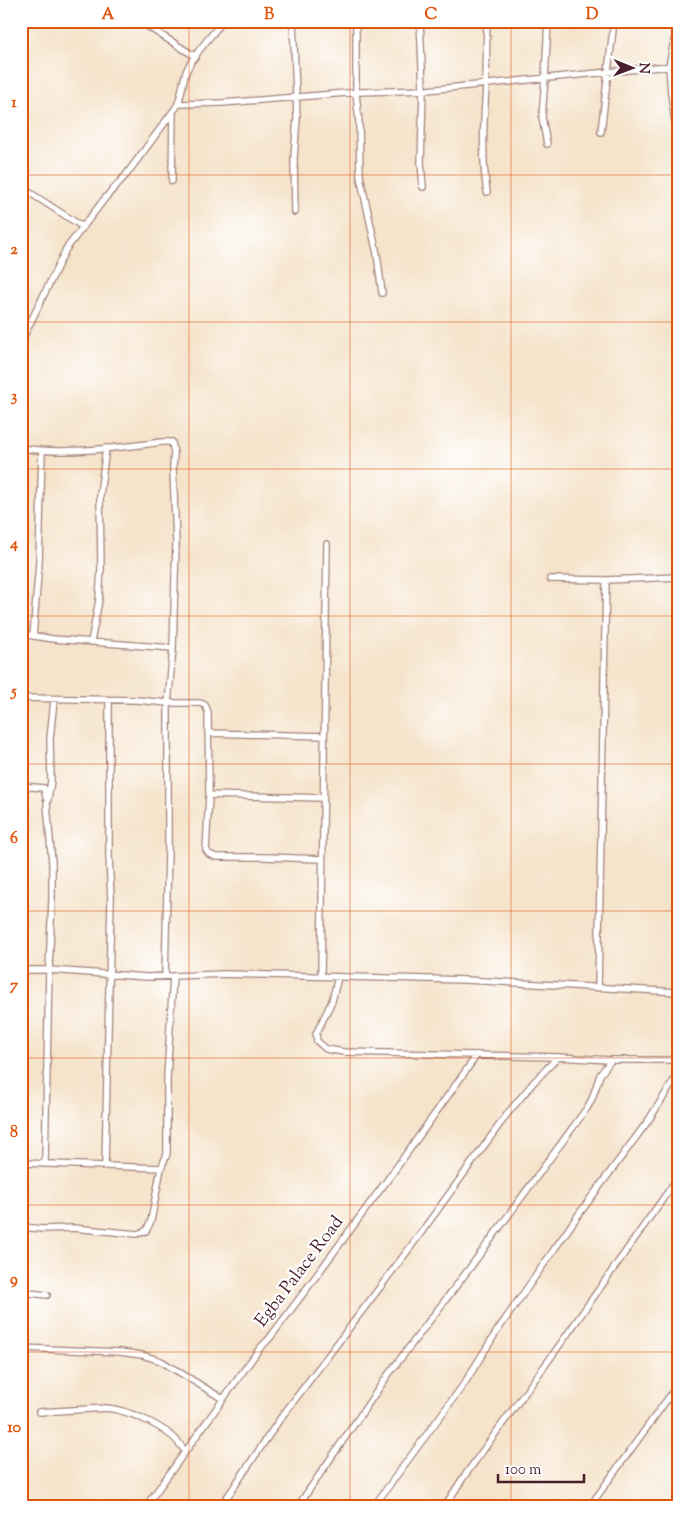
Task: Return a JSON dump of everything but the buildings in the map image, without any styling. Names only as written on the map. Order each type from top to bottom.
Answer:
[{"type":"street","points":[[138,21],[196,57]]},
{"type":"street","points":[[21,342],[61,257],[83,226],[126,175],[173,112],[178,104],[186,71],[223,21]]},
{"type":"street","points":[[293,21],[297,118],[294,158],[295,212]]},
{"type":"street","points":[[356,21],[356,93],[359,122],[360,176],[377,254],[382,293]]},
{"type":"street","points":[[420,21],[423,90],[422,187]]},
{"type":"street","points":[[487,21],[484,148],[484,174],[487,192]]},
{"type":"street","points":[[547,144],[542,117],[546,78],[548,21]]},
{"type":"street","points":[[601,132],[614,21]]},
{"type":"street","points":[[678,21],[669,66],[679,167]]},
{"type":"street","points":[[178,104],[223,103],[423,90],[679,65]]},
{"type":"street","points":[[172,182],[173,112]]},
{"type":"street","points":[[21,187],[83,226]]},
{"type":"street","points":[[21,448],[42,451],[172,442],[174,453],[176,543],[173,648],[168,703],[168,851],[165,976]]},
{"type":"street","points":[[92,642],[99,600],[101,569],[100,495],[106,448]]},
{"type":"street","points":[[34,636],[39,563],[42,451]]},
{"type":"street","points":[[321,976],[328,544]]},
{"type":"street","points":[[550,579],[606,580],[679,577]]},
{"type":"street","points":[[598,988],[606,580]]},
{"type":"street","points":[[21,634],[53,640],[173,648]]},
{"type":"street","points":[[21,698],[138,700],[168,703],[200,703],[205,705],[208,712],[209,794],[206,850],[209,854],[216,857],[264,856],[322,859]]},
{"type":"street","points":[[45,1164],[52,899],[52,863],[47,804],[51,781],[50,739],[54,700]]},
{"type":"street","points":[[105,1166],[111,900],[109,700]]},
{"type":"street","points":[[208,733],[324,736]]},
{"type":"street","points":[[21,786],[44,788],[46,794],[50,887]]},
{"type":"street","points":[[209,794],[323,798]]},
{"type":"street","points":[[21,970],[49,970],[147,977],[216,974],[466,980],[679,992]]},
{"type":"street","points":[[21,1226],[42,1229],[73,1228],[137,1234],[146,1231],[151,1221],[161,1168],[168,1154],[167,1078],[172,976]]},
{"type":"street","points":[[338,977],[332,1001],[316,1034],[317,1041],[326,1049],[344,1052],[611,1060],[679,1060]]},
{"type":"street","name":"Egba Palace Road","points":[[146,1506],[222,1399],[388,1179],[477,1055]]},
{"type":"street","points":[[220,1506],[280,1419],[508,1113],[533,1082],[558,1057]]},
{"type":"street","points":[[298,1506],[388,1375],[472,1265],[587,1108],[600,1075],[611,1060]]},
{"type":"street","points":[[374,1506],[464,1384],[502,1323],[648,1120],[679,1073]]},
{"type":"street","points":[[21,1163],[161,1168]]},
{"type":"street","points":[[445,1506],[463,1478],[566,1337],[679,1176]]},
{"type":"street","points":[[21,1292],[48,1295]]},
{"type":"street","points":[[21,1348],[120,1352],[142,1355],[161,1361],[222,1399]]},
{"type":"street","points":[[590,1506],[679,1383]]},
{"type":"street","points":[[39,1412],[118,1409],[161,1429],[173,1437],[185,1451]]}]
